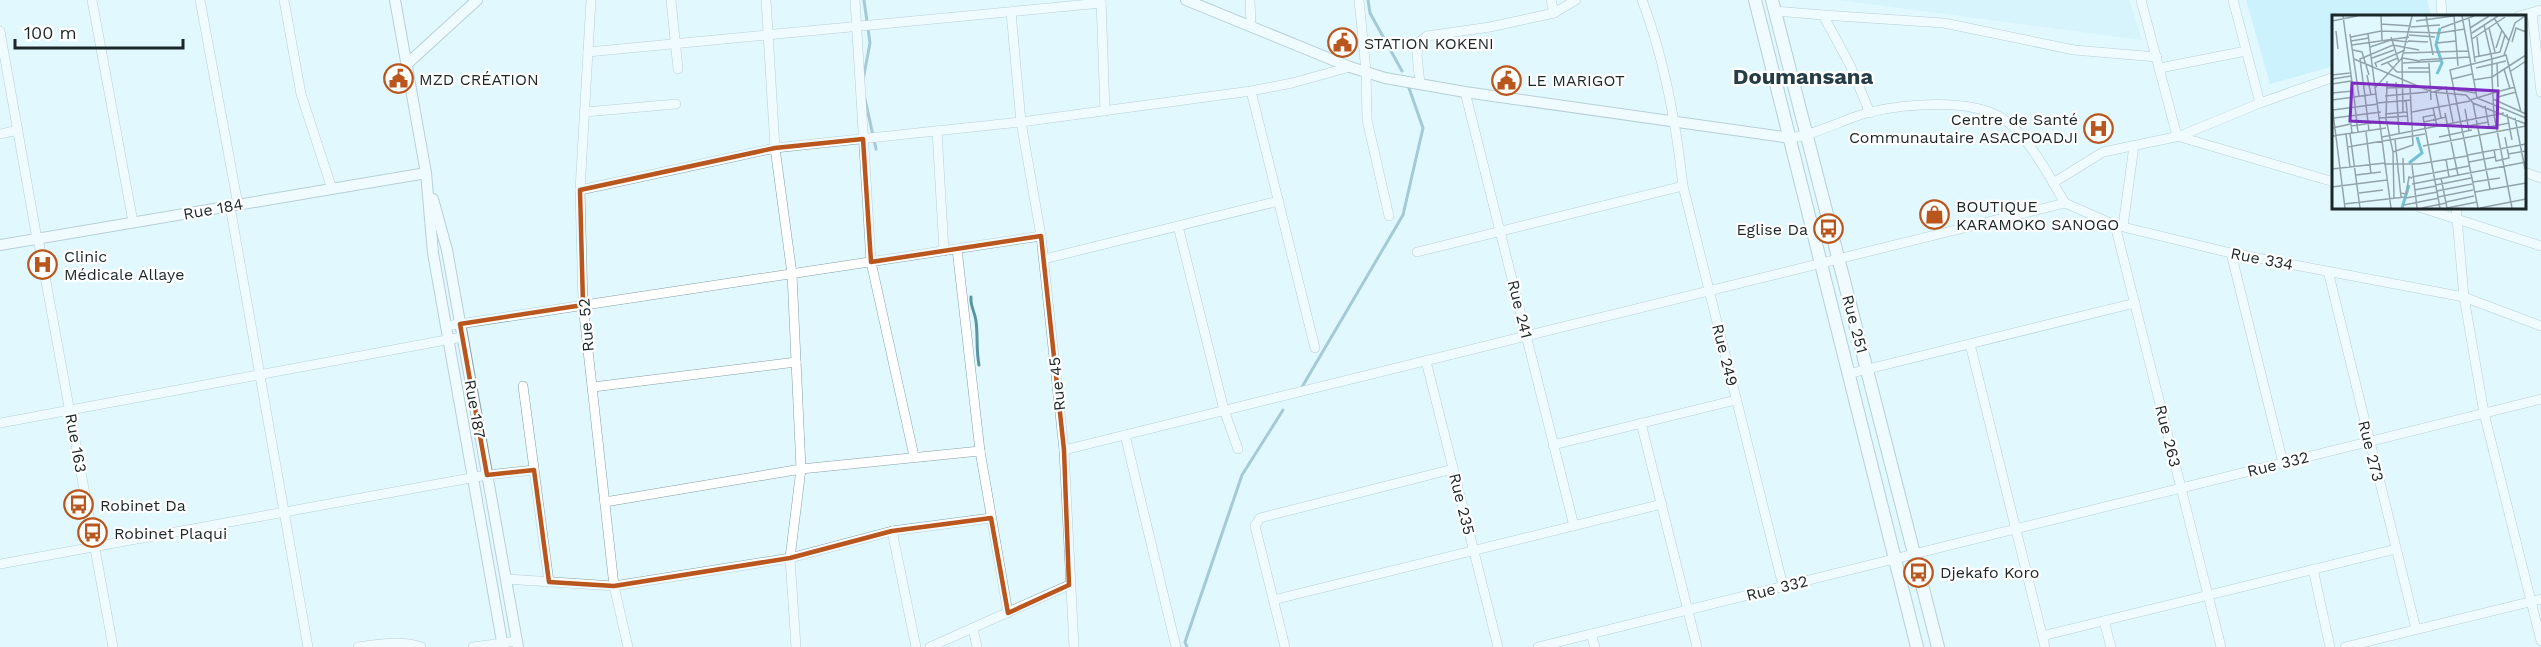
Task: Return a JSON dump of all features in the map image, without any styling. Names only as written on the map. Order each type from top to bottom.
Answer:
[{"type":"main road","name":"Rue 251","points":[[1755,0],[1917,647]]},
{"type":"main road","name":"Rue 251","points":[[1774,6],[1938,647]]},
{"type":"street","points":[[92,0],[133,222]]},
{"type":"street","points":[[200,0],[260,373],[308,647]]},
{"type":"street","points":[[284,0],[301,94],[332,189]]},
{"type":"street","name":"Rue 187","points":[[395,0],[426,172],[433,253],[503,645]]},
{"type":"street","points":[[407,64],[477,0]]},
{"type":"street","name":"Rue 52","points":[[591,0],[580,190],[583,306],[614,586],[628,647]]},
{"type":"street","points":[[670,0],[678,69]]},
{"type":"street","points":[[766,0],[775,148],[792,274],[801,469],[790,558],[796,647]]},
{"type":"street","points":[[855,0],[871,262],[914,456]]},
{"type":"street","points":[[1064,450],[2064,203],[2032,149],[2002,118],[1976,107],[1897,107],[1869,113],[1791,138],[1465,92],[1385,78],[1350,67],[1186,0]]},
{"type":"street","points":[[1250,0],[1251,26]]},
{"type":"street","points":[[1359,0],[1366,71],[1367,120],[1389,216]]},
{"type":"street","points":[[1551,0],[1554,13]]},
{"type":"street","points":[[1420,84],[1419,42],[1427,36],[1490,27],[1554,13],[1576,0]]},
{"type":"street","name":"Rue 249","points":[[1642,0],[1654,31],[1676,122],[1683,186],[1783,586]]},
{"type":"street","points":[[2141,0],[2177,136]]},
{"type":"street","points":[[2233,0],[2260,103]]},
{"type":"street","points":[[2441,0],[2442,15]]},
{"type":"street","points":[[588,52],[1101,2],[1105,111]]},
{"type":"street","points":[[1774,6],[1823,15],[1944,23],[2074,50],[2157,57]]},
{"type":"street","points":[[2536,11],[2541,92]]},
{"type":"street","name":"Rue 45","points":[[1011,12],[1021,122],[1041,236],[1064,450],[1069,585],[1074,647]]},
{"type":"street","points":[[1823,15],[1850,65],[1869,113]]},
{"type":"street","name":"Rue 163","points":[[0,31],[113,647]]},
{"type":"street","points":[[2160,68],[2246,51]]},
{"type":"street","points":[[580,190],[775,148],[1021,122],[1251,91],[1292,83],[1350,67]]},
{"type":"street","points":[[2053,183],[2103,152],[2177,136],[2332,78]]},
{"type":"street","points":[[1251,91],[1316,348]]},
{"type":"street","name":"Rue 241","points":[[1465,92],[1574,526]]},
{"type":"street","points":[[585,112],[676,104]]},
{"type":"street","points":[[0,134],[18,130]]},
{"type":"street","points":[[937,131],[944,251]]},
{"type":"street","points":[[2177,136],[2332,181]]},
{"type":"street","points":[[2119,225],[2134,146]]},
{"type":"street","name":"Rue 184","points":[[0,245],[426,172]]},
{"type":"street","name":"Rue 187","points":[[426,172],[447,250],[517,644]]},
{"type":"street","points":[[2526,173],[2541,178]]},
{"type":"street","points":[[1417,252],[1683,186]]},
{"type":"street","points":[[1044,259],[1279,201]]},
{"type":"street","name":"Rue 334","points":[[2064,203],[2119,225],[2231,253],[2464,297],[2541,326]]},
{"type":"street","points":[[2423,208],[2541,246]]},
{"type":"street","points":[[2456,208],[2464,297],[2484,413],[2541,641]]},
{"type":"street","name":"Rue 263","points":[[2119,225],[2135,303],[2221,647]]},
{"type":"street","points":[[1178,226],[1224,411],[1238,449]]},
{"type":"street","points":[[446,326],[1041,236]]},
{"type":"street","points":[[957,249],[980,451],[1008,613]]},
{"type":"street","points":[[2231,253],[2283,463]]},
{"type":"street","name":"Rue 273","points":[[2328,271],[2416,630]]},
{"type":"street","points":[[1848,374],[2135,303]]},
{"type":"street","points":[[0,423],[462,337]]},
{"type":"street","points":[[1970,344],[2045,647]]},
{"type":"street","name":"Rue 235","points":[[1426,360],[1498,647]]},
{"type":"street","points":[[592,387],[796,362]]},
{"type":"street","points":[[455,376],[469,374]]},
{"type":"street","points":[[523,386],[549,582]]},
{"type":"street","name":"Rue 332","points":[[1538,647],[2541,399]]},
{"type":"street","points":[[1554,446],[1736,400]]},
{"type":"street","points":[[1641,423],[1697,647]]},
{"type":"street","points":[[1125,435],[1176,647]]},
{"type":"street","points":[[606,502],[801,469],[980,451]]},
{"type":"street","points":[[0,564],[473,477],[534,470]]},
{"type":"street","points":[[1285,647],[1255,522],[1260,518],[1453,470]]},
{"type":"street","points":[[1273,600],[1662,504]]},
{"type":"street","points":[[506,579],[614,586],[790,558],[892,531],[992,518]]},
{"type":"street","points":[[892,531],[916,647]]},
{"type":"street","points":[[2042,636],[2396,549]]},
{"type":"street","points":[[2313,569],[2330,647]]},
{"type":"street","points":[[930,647],[1069,585]]},
{"type":"street","points":[[2345,647],[2541,598]]},
{"type":"street","points":[[2104,621],[2111,647]]},
{"type":"street","points":[[973,628],[977,647]]},
{"type":"street","points":[[1591,634],[1594,647]]},
{"type":"street","points":[[358,647],[386,643],[410,643],[421,647]]},
{"type":"street","points":[[473,647],[517,644]]},
{"type":"highlighted area","points":[[863,139],[871,262],[1041,236],[1064,450],[1069,585],[1008,613],[991,518],[892,531],[790,558],[614,586],[549,582],[534,470],[487,475],[460,324],[583,305],[580,190],[775,148]]},
{"type":"shaded area","points":[[1838,0],[2129,0],[2142,40]]},
{"type":"shaded area","points":[[2246,0],[2427,0],[2431,15],[2332,15],[2332,67],[2270,84]]},
{"type":"waterway","points":[[863,80],[870,43],[864,0]]},
{"type":"waterway","points":[[1368,0],[1370,13],[1402,71]]},
{"type":"waterway","points":[[1302,387],[1403,215],[1423,128],[1409,88]]},
{"type":"waterway","points":[[865,99],[876,149]]},
{"type":"waterway","points":[[971,297],[976,321],[979,365]]},
{"type":"waterway","points":[[1187,647],[1185,642],[1242,475],[1283,410]]},
{"type":"place","name":"STATION KOKENI","points":[[1343,43]]},
{"type":"place","name":"MZD CRÉATION","points":[[398,79]]},
{"type":"place","name":"LE MARIGOT","points":[[1506,80]]},
{"type":"place","name":"Centre de Santé Communautaire ASACPOADJI","points":[[2099,128]]},
{"type":"place","name":"BOUTIQUE KARAMOKO SANOGO","points":[[1935,215]]},
{"type":"place","name":"Eglise Da","points":[[1829,229]]},
{"type":"place","name":"Clinic Médicale Allaye","points":[[43,265]]},
{"type":"place","name":"Robinet Da","points":[[79,505]]},
{"type":"place","name":"Robinet Plaqui","points":[[93,533]]},
{"type":"place","name":"Djekafo Koro","points":[[1919,572]]},
{"type":"district","name":"Doumansana","points":[[1803,76]]}]
